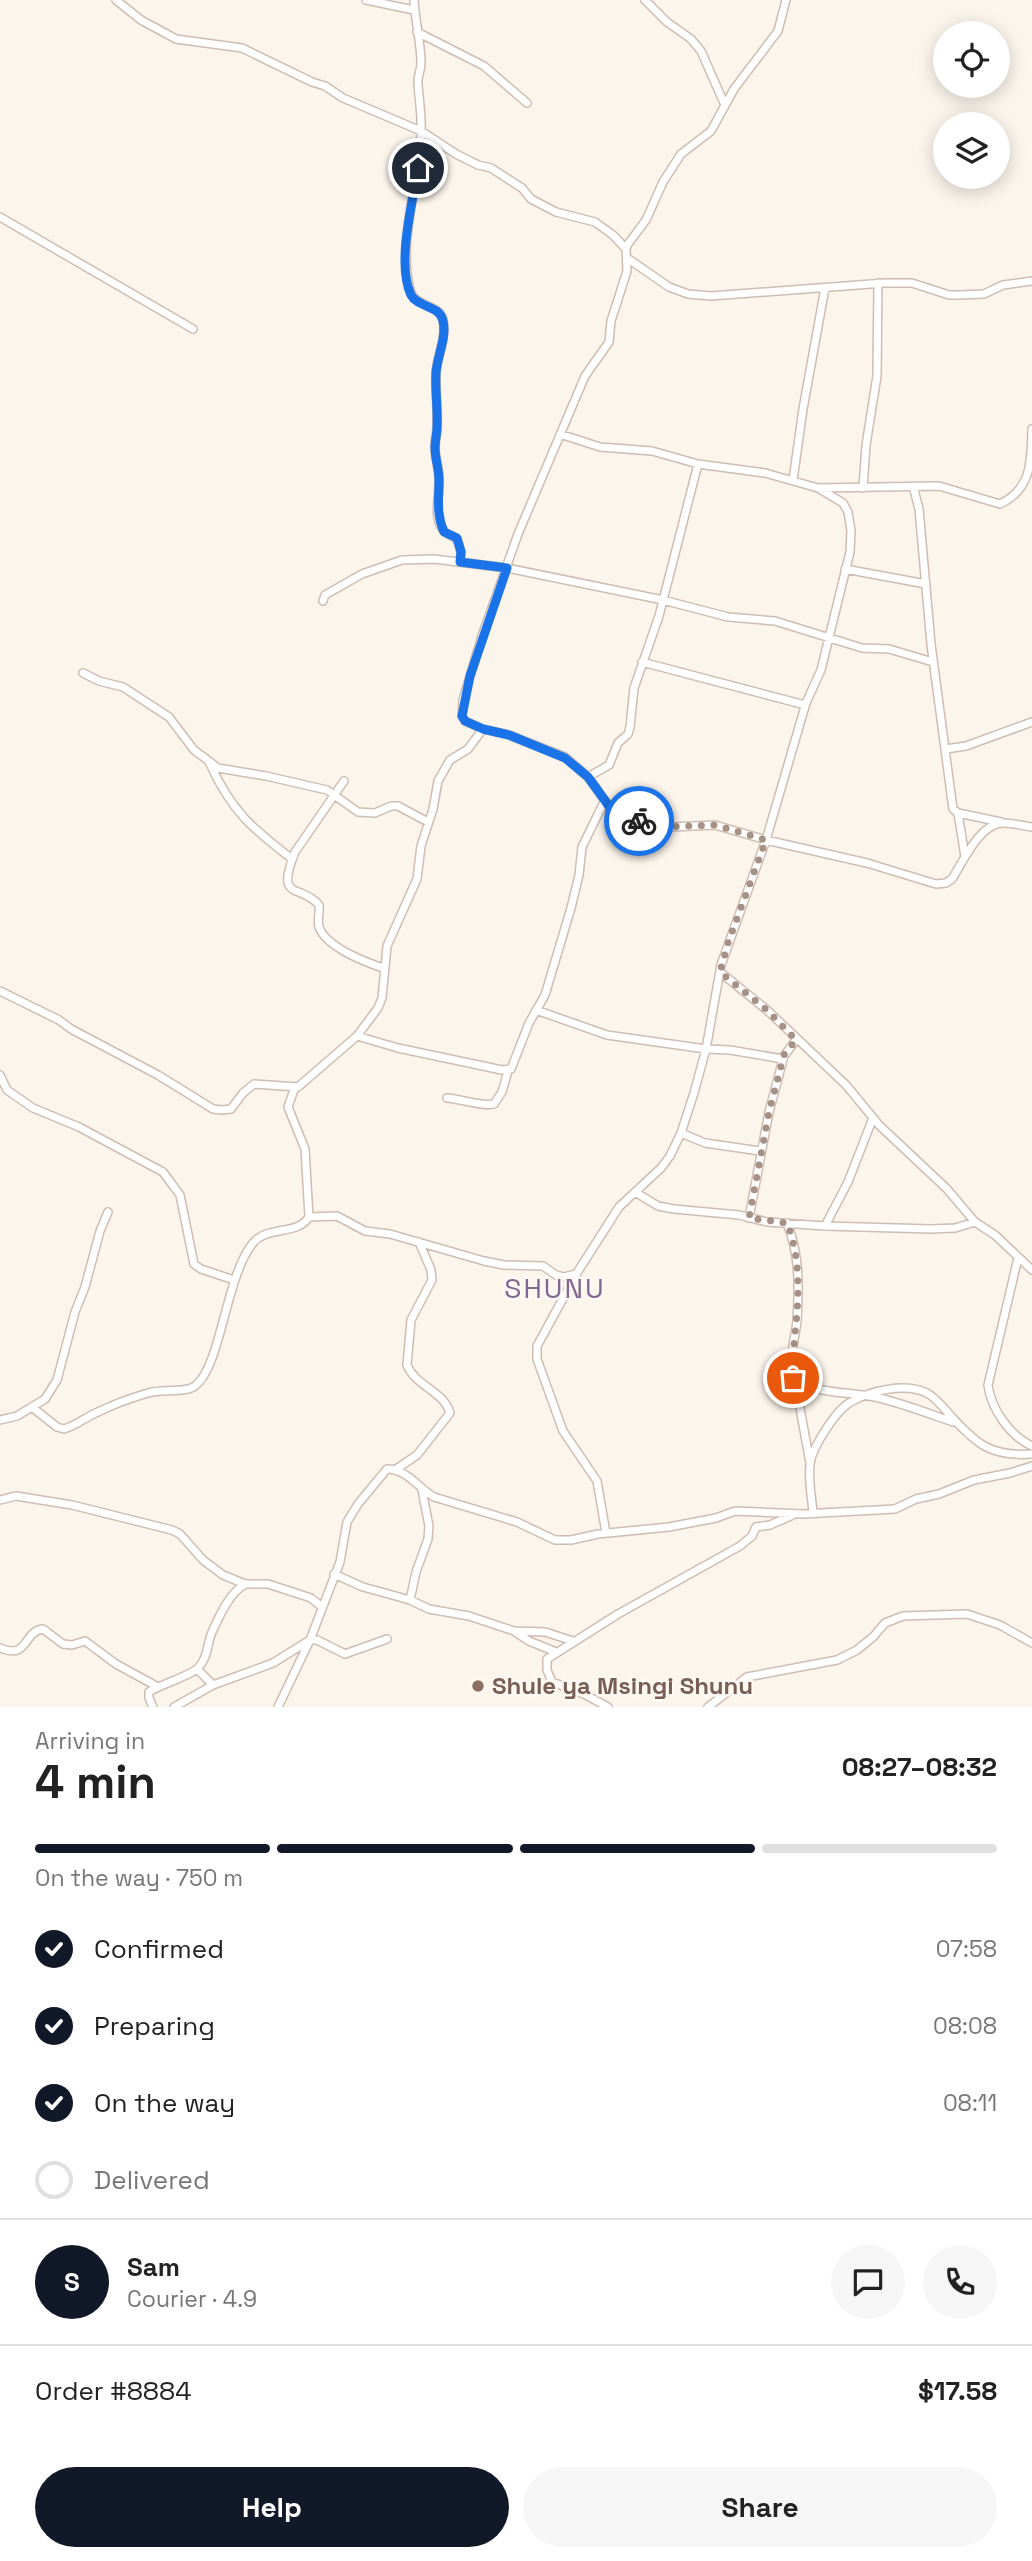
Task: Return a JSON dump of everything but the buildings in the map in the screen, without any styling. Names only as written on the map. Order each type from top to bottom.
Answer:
[{"type":"street","points":[[116,0],[141,20],[176,39],[242,48],[325,86],[343,98],[421,131],[456,154],[491,168],[522,188],[531,199],[556,212],[595,222],[626,249],[626,277],[611,321],[609,342],[588,371],[518,534],[482,636],[461,710],[465,721],[554,752],[574,763],[588,777],[604,802],[620,813],[643,822],[667,827],[715,825],[766,840],[859,860],[936,884],[952,879],[985,831],[1001,822]]},
{"type":"street","points":[[366,0],[414,10]]},
{"type":"street","points":[[414,0],[421,63],[418,84],[421,98],[421,131],[407,236],[406,268],[410,293],[414,300],[441,314],[443,320],[444,333],[436,374],[438,504],[444,532],[457,538],[461,552],[460,562]]},
{"type":"street","points":[[645,0],[667,23],[691,39],[701,51],[724,103]]},
{"type":"street","points":[[626,249],[646,220],[663,182],[681,154],[711,131],[724,103],[778,31],[786,0]]},
{"type":"street","points":[[417,32],[484,66],[527,103]]},
{"type":"street","points":[[3,220],[192,328]]},
{"type":"street","points":[[613,235],[622,236],[636,231]]},
{"type":"street","points":[[628,258],[658,281],[688,294],[728,296],[878,283],[912,283],[959,295],[984,294],[1003,285],[1032,281]]},
{"type":"street","points":[[863,488],[866,445],[877,376],[878,283]]},
{"type":"street","points":[[793,480],[825,288]]},
{"type":"street","points":[[818,488],[939,486],[992,503],[1005,502],[1023,490],[1030,479],[1032,429]]},
{"type":"street","points":[[560,434],[600,447],[652,451],[698,464],[765,473],[818,488],[843,503]]},
{"type":"street","points":[[588,777],[609,765],[618,743],[628,734],[634,688],[653,636],[698,464]]},
{"type":"street","points":[[913,486],[919,509],[933,662],[953,809],[958,813],[1032,827]]},
{"type":"street","points":[[606,1534],[597,1481],[563,1431],[537,1359],[539,1340],[619,1207],[665,1162],[681,1133],[706,1049],[728,943],[766,840],[805,705],[821,670],[850,552],[850,520],[843,503],[844,488]]},
{"type":"street","points":[[323,601],[325,595],[362,574],[402,560],[434,559],[507,568],[663,600],[728,617],[775,621],[862,648],[889,649],[933,662]]},
{"type":"street","points":[[845,569],[926,584]]},
{"type":"street","points":[[642,662],[805,705]]},
{"type":"street","points":[[83,673],[99,681],[123,687],[169,717],[188,744],[218,768],[284,780],[335,794],[352,810],[358,812],[375,813],[398,806],[428,822]]},
{"type":"street","points":[[946,749],[966,746],[1032,722]]},
{"type":"street","points":[[0,991],[59,1020],[222,1111],[231,1109],[254,1084],[300,1086],[357,1036],[374,1016],[380,1004],[383,968],[390,939],[417,879],[421,846],[438,781],[450,760],[468,749],[483,729]]},
{"type":"street","points":[[210,763],[239,814],[252,828],[292,859]]},
{"type":"street","points":[[344,781],[314,821],[292,859],[289,885],[293,891],[313,899],[319,905],[318,925],[324,934],[355,957],[383,968]]},
{"type":"street","points":[[447,1098],[491,1105],[502,1092],[508,1071],[515,1063],[536,1010],[545,995],[579,875],[585,839],[604,802]]},
{"type":"street","points":[[958,813],[965,859]]},
{"type":"street","points":[[720,972],[767,1010],[854,1094],[873,1118],[947,1189],[975,1222],[995,1236],[1032,1270]]},
{"type":"street","points":[[536,1010],[607,1035],[782,1059]]},
{"type":"street","points":[[357,1036],[398,1048],[508,1071]]},
{"type":"street","points":[[749,1218],[760,1151],[782,1059],[796,1040]]},
{"type":"street","points":[[0,1075],[7,1090],[33,1108],[79,1128],[163,1172],[180,1195],[194,1264],[234,1280]]},
{"type":"street","points":[[33,1408],[57,1427],[64,1429],[113,1405],[151,1392],[193,1388],[202,1378],[216,1345],[234,1280],[254,1242],[273,1231],[302,1226],[309,1217],[305,1149],[288,1107],[295,1087]]},
{"type":"street","points":[[825,1226],[848,1182],[873,1118]]},
{"type":"street","points":[[681,1133],[705,1143],[760,1151]]},
{"type":"street","points":[[635,1192],[659,1206],[787,1223],[946,1229],[975,1222]]},
{"type":"street","points":[[0,1420],[9,1419],[33,1408],[47,1396],[57,1380],[75,1312],[108,1212]]},
{"type":"street","points":[[309,1217],[337,1216],[361,1230],[390,1234],[495,1264],[543,1266],[564,1277],[577,1273]]},
{"type":"street","points":[[787,1223],[797,1267],[798,1306],[792,1376],[810,1463],[813,1513]]},
{"type":"street","points":[[395,1470],[417,1455],[450,1413],[443,1400],[408,1370],[407,1365],[411,1320],[432,1280],[431,1270],[419,1242]]},
{"type":"street","points":[[1018,1258],[988,1385],[992,1402],[1015,1437],[1032,1446]]},
{"type":"street","points":[[795,1381],[823,1392],[867,1396],[894,1402],[957,1423]]},
{"type":"street","points":[[810,1463],[837,1414],[848,1404],[867,1396],[904,1388],[917,1390],[936,1399],[974,1441],[995,1452],[1010,1455],[1032,1454]]},
{"type":"street","points":[[278,1707],[310,1640],[342,1558],[345,1527],[350,1515],[387,1469],[412,1479],[422,1490],[434,1497],[517,1522],[555,1539],[571,1540],[669,1527],[716,1518],[735,1511],[795,1514],[895,1509],[916,1499],[939,1494],[974,1480],[1032,1466]]},
{"type":"street","points":[[411,1601],[416,1572],[428,1539],[429,1526],[422,1490]]},
{"type":"street","points":[[0,1500],[16,1496],[72,1505],[172,1530],[180,1534],[215,1570],[247,1584],[268,1584],[311,1598],[322,1606]]},
{"type":"street","points":[[608,1707],[552,1682],[547,1670],[547,1659],[573,1641],[740,1546],[756,1527],[770,1525],[795,1514]]},
{"type":"street","points":[[334,1574],[363,1587],[429,1609],[462,1615],[514,1631],[545,1632],[573,1641]]},
{"type":"street","points":[[153,1707],[148,1694],[197,1669],[205,1658],[212,1633],[228,1602],[235,1591],[247,1584]]},
{"type":"street","points":[[708,1707],[747,1677],[838,1660],[857,1650],[885,1623],[903,1616],[967,1614],[1000,1625],[1032,1643]]},
{"type":"street","points":[[0,1648],[19,1650],[26,1645],[34,1632],[43,1629],[63,1644],[72,1645],[85,1641],[116,1664],[158,1687]]},
{"type":"street","points":[[514,1631],[529,1641],[556,1652]]},
{"type":"street","points":[[174,1707],[213,1685],[272,1663],[310,1640],[317,1640],[345,1654],[387,1639]]},
{"type":"street","points":[[197,1669],[213,1685]]},
{"type":"way so far","points":[[639,821],[667,827],[715,825],[766,840],[720,972],[767,1010],[796,1040],[784,1055],[764,1128],[749,1218],[787,1223],[791,1233],[798,1285],[793,1378]]},
{"type":"place","name":"Shule ya Msingi Shunu","points":[[478,1686]]},
{"type":"district","name":"SHUNU","points":[[555,1288]]},
{"type":"route","points":[[418,168],[407,236],[406,268],[410,293],[414,300],[441,314],[443,320],[444,333],[436,374],[435,444],[440,522],[444,532],[457,538],[461,552],[460,562],[507,568],[482,636],[463,699],[462,716],[465,721],[483,729],[509,735],[554,752],[574,763],[588,777],[611,809],[639,821]]}]
